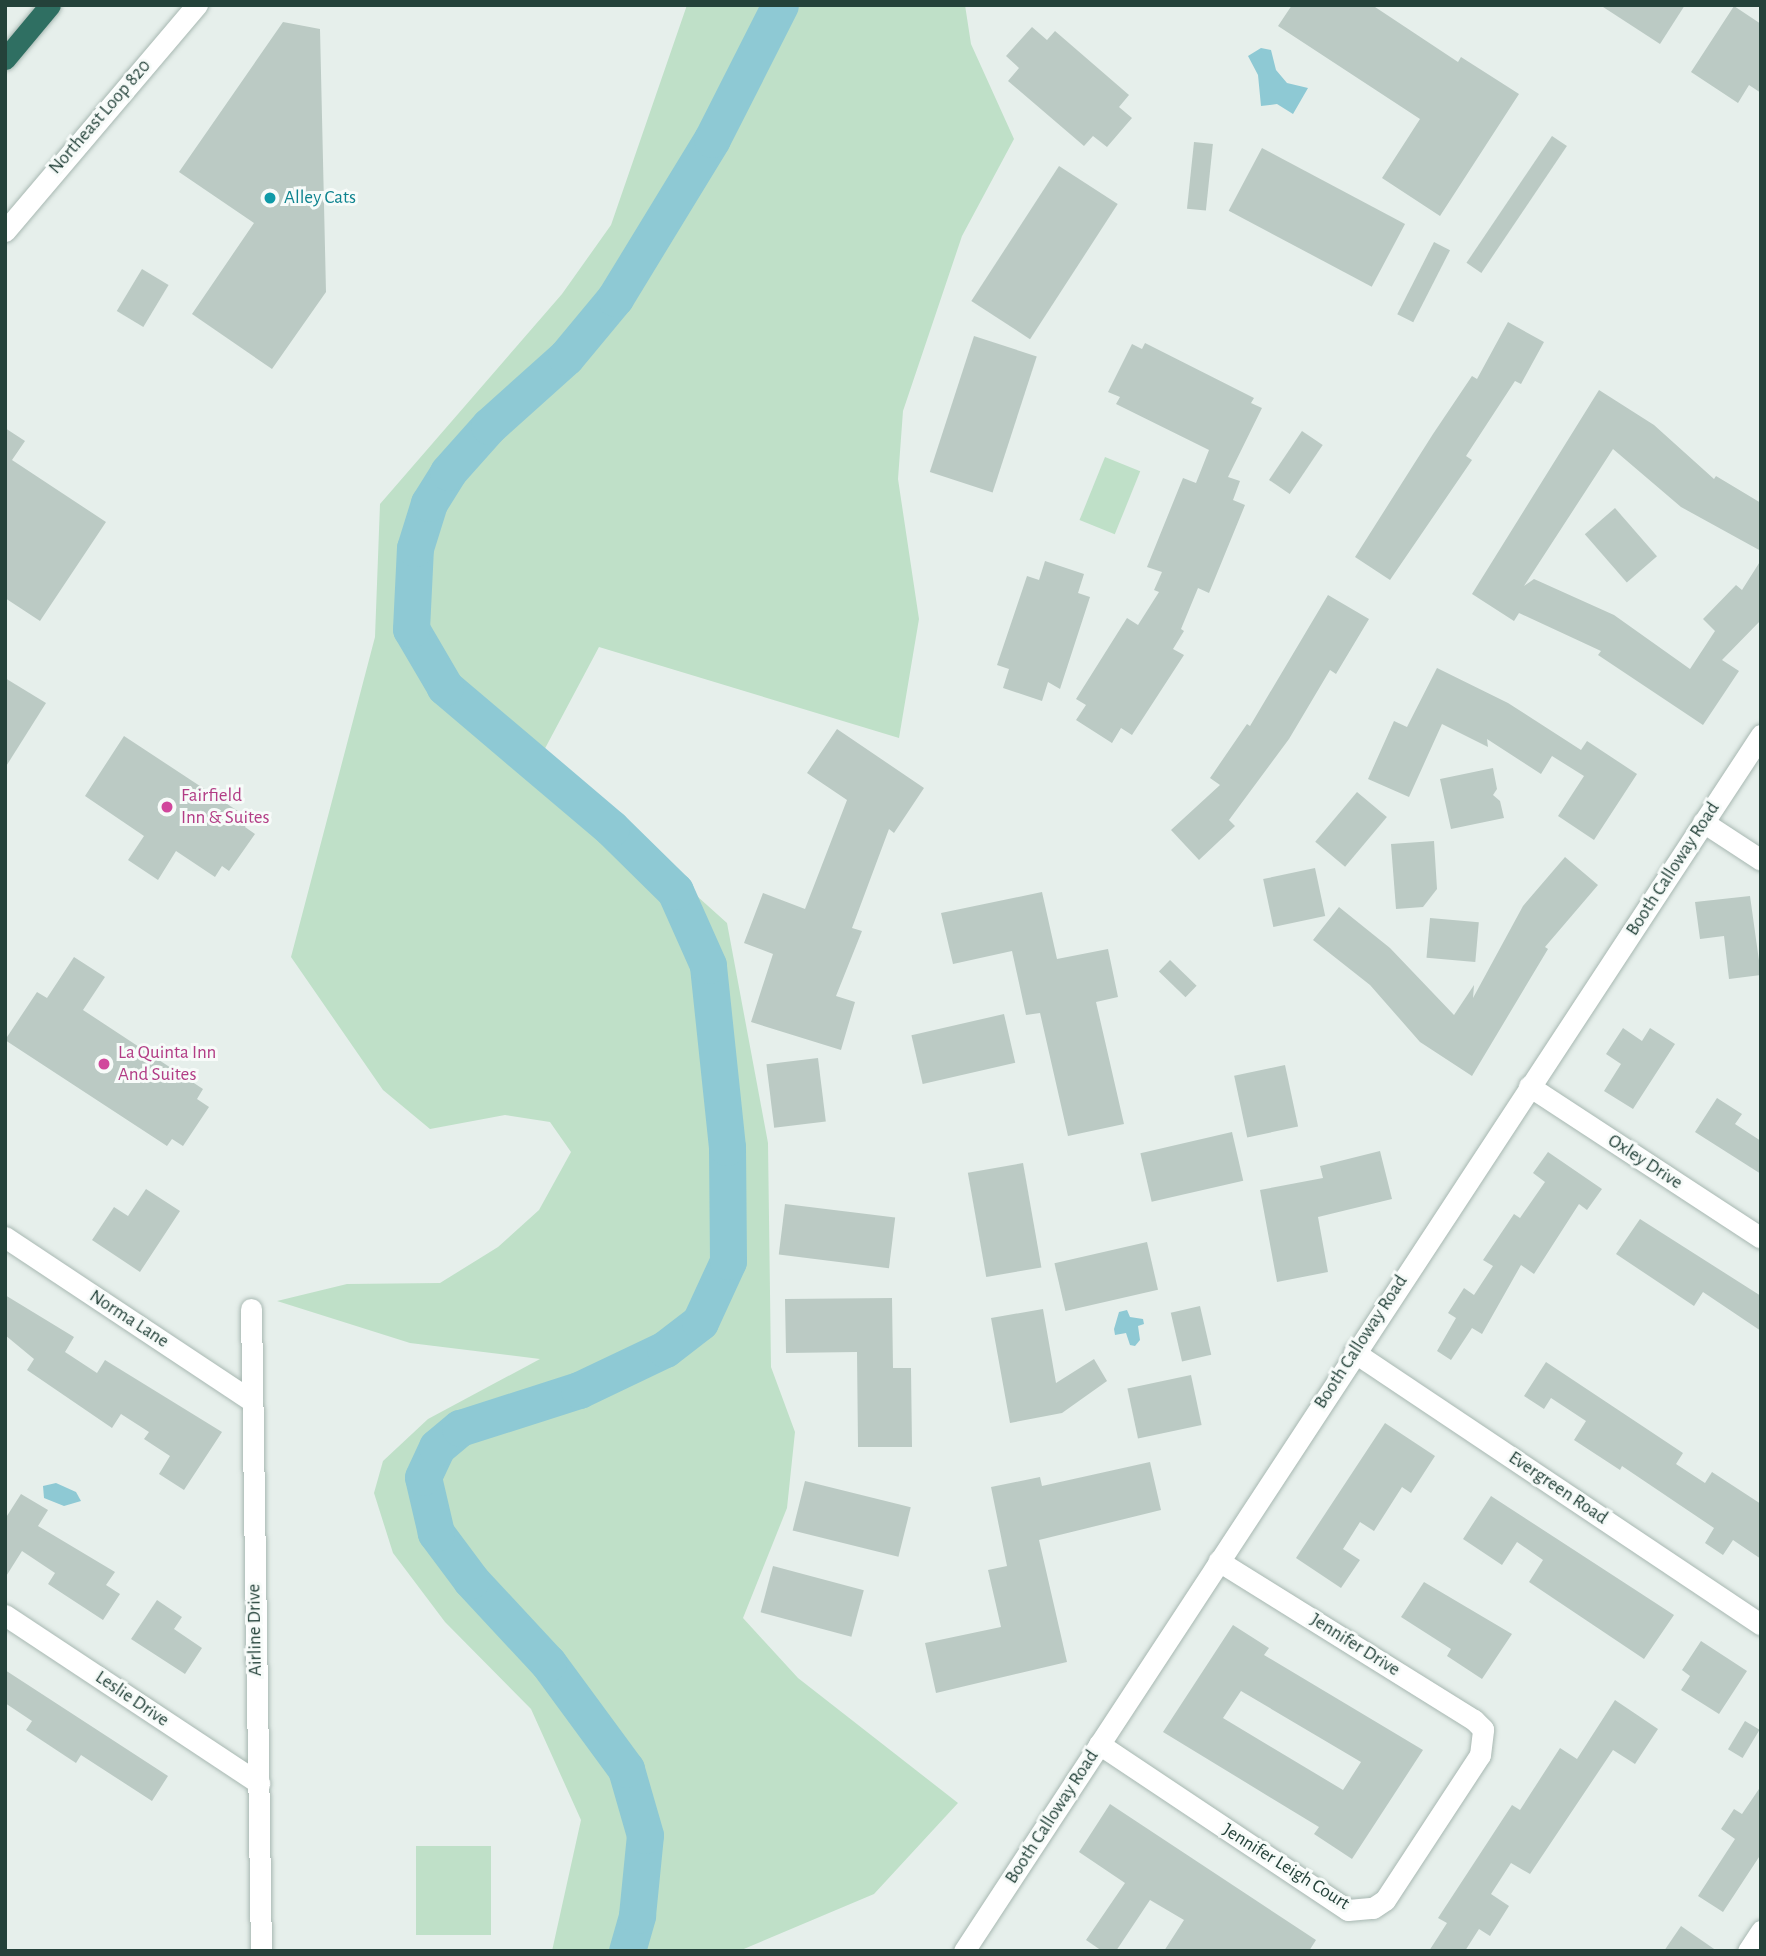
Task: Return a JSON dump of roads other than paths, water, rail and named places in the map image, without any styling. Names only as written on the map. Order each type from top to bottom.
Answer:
[{"type":"highway","points":[[5,59],[50,5]]},
{"type":"street","name":"Northeast Loop 820","points":[[5,231],[197,5]]},
{"type":"street","name":"Booth Calloway Road","points":[[964,1951],[1354,1352],[1761,735]]},
{"type":"street","points":[[1703,822],[1761,860]]},
{"type":"street","name":"Oxley Drive","points":[[1530,1086],[1761,1238]]},
{"type":"street","name":"Norma Lane","points":[[5,1237],[253,1401]]},
{"type":"street","name":"Airline Drive","points":[[251,1309],[261,1951]]},
{"type":"street","name":"Evergreen Road","points":[[1354,1352],[1761,1624]]},
{"type":"street","name":"Jennifer Drive","points":[[1219,1561],[1474,1720],[1485,1735]]},
{"type":"street","name":"Leslie Drive","points":[[5,1615],[259,1783]]},
{"type":"street","name":"Jennifer Leigh Court","points":[[1099,1744],[1348,1910],[1363,1911],[1385,1900],[1480,1755],[1485,1735]]},
{"type":"street","points":[[1748,1951],[1761,1931]]},
{"type":"water","points":[[1261,48],[1271,50],[1276,70],[1287,83],[1308,88],[1293,114],[1277,104],[1261,106],[1258,75],[1248,56]]},
{"type":"water","points":[[1127,1310],[1130,1317],[1143,1319],[1144,1324],[1138,1326],[1140,1340],[1135,1346],[1130,1345],[1126,1333],[1115,1335],[1119,1312]]},
{"type":"water","points":[[56,1483],[76,1492],[81,1501],[64,1506],[44,1498],[43,1486]]},
{"type":"waterway","points":[[627,1951],[637,1915],[645,1835],[626,1769],[548,1663],[471,1580],[436,1533],[423,1477],[437,1447],[460,1428],[579,1390],[665,1349],[700,1322],[728,1261],[727,1147],[708,965],[675,891],[611,828],[445,687],[411,629],[415,548],[429,503],[448,472],[489,426],[566,357],[615,298],[712,139],[780,5]]},
{"type":"place","name":"Alley Cats","points":[[270,198]]},
{"type":"place","name":"Fairfield Inn & Suites","points":[[167,807]]},
{"type":"place","name":"La Quinta Inn And Suites","points":[[104,1064]]}]
